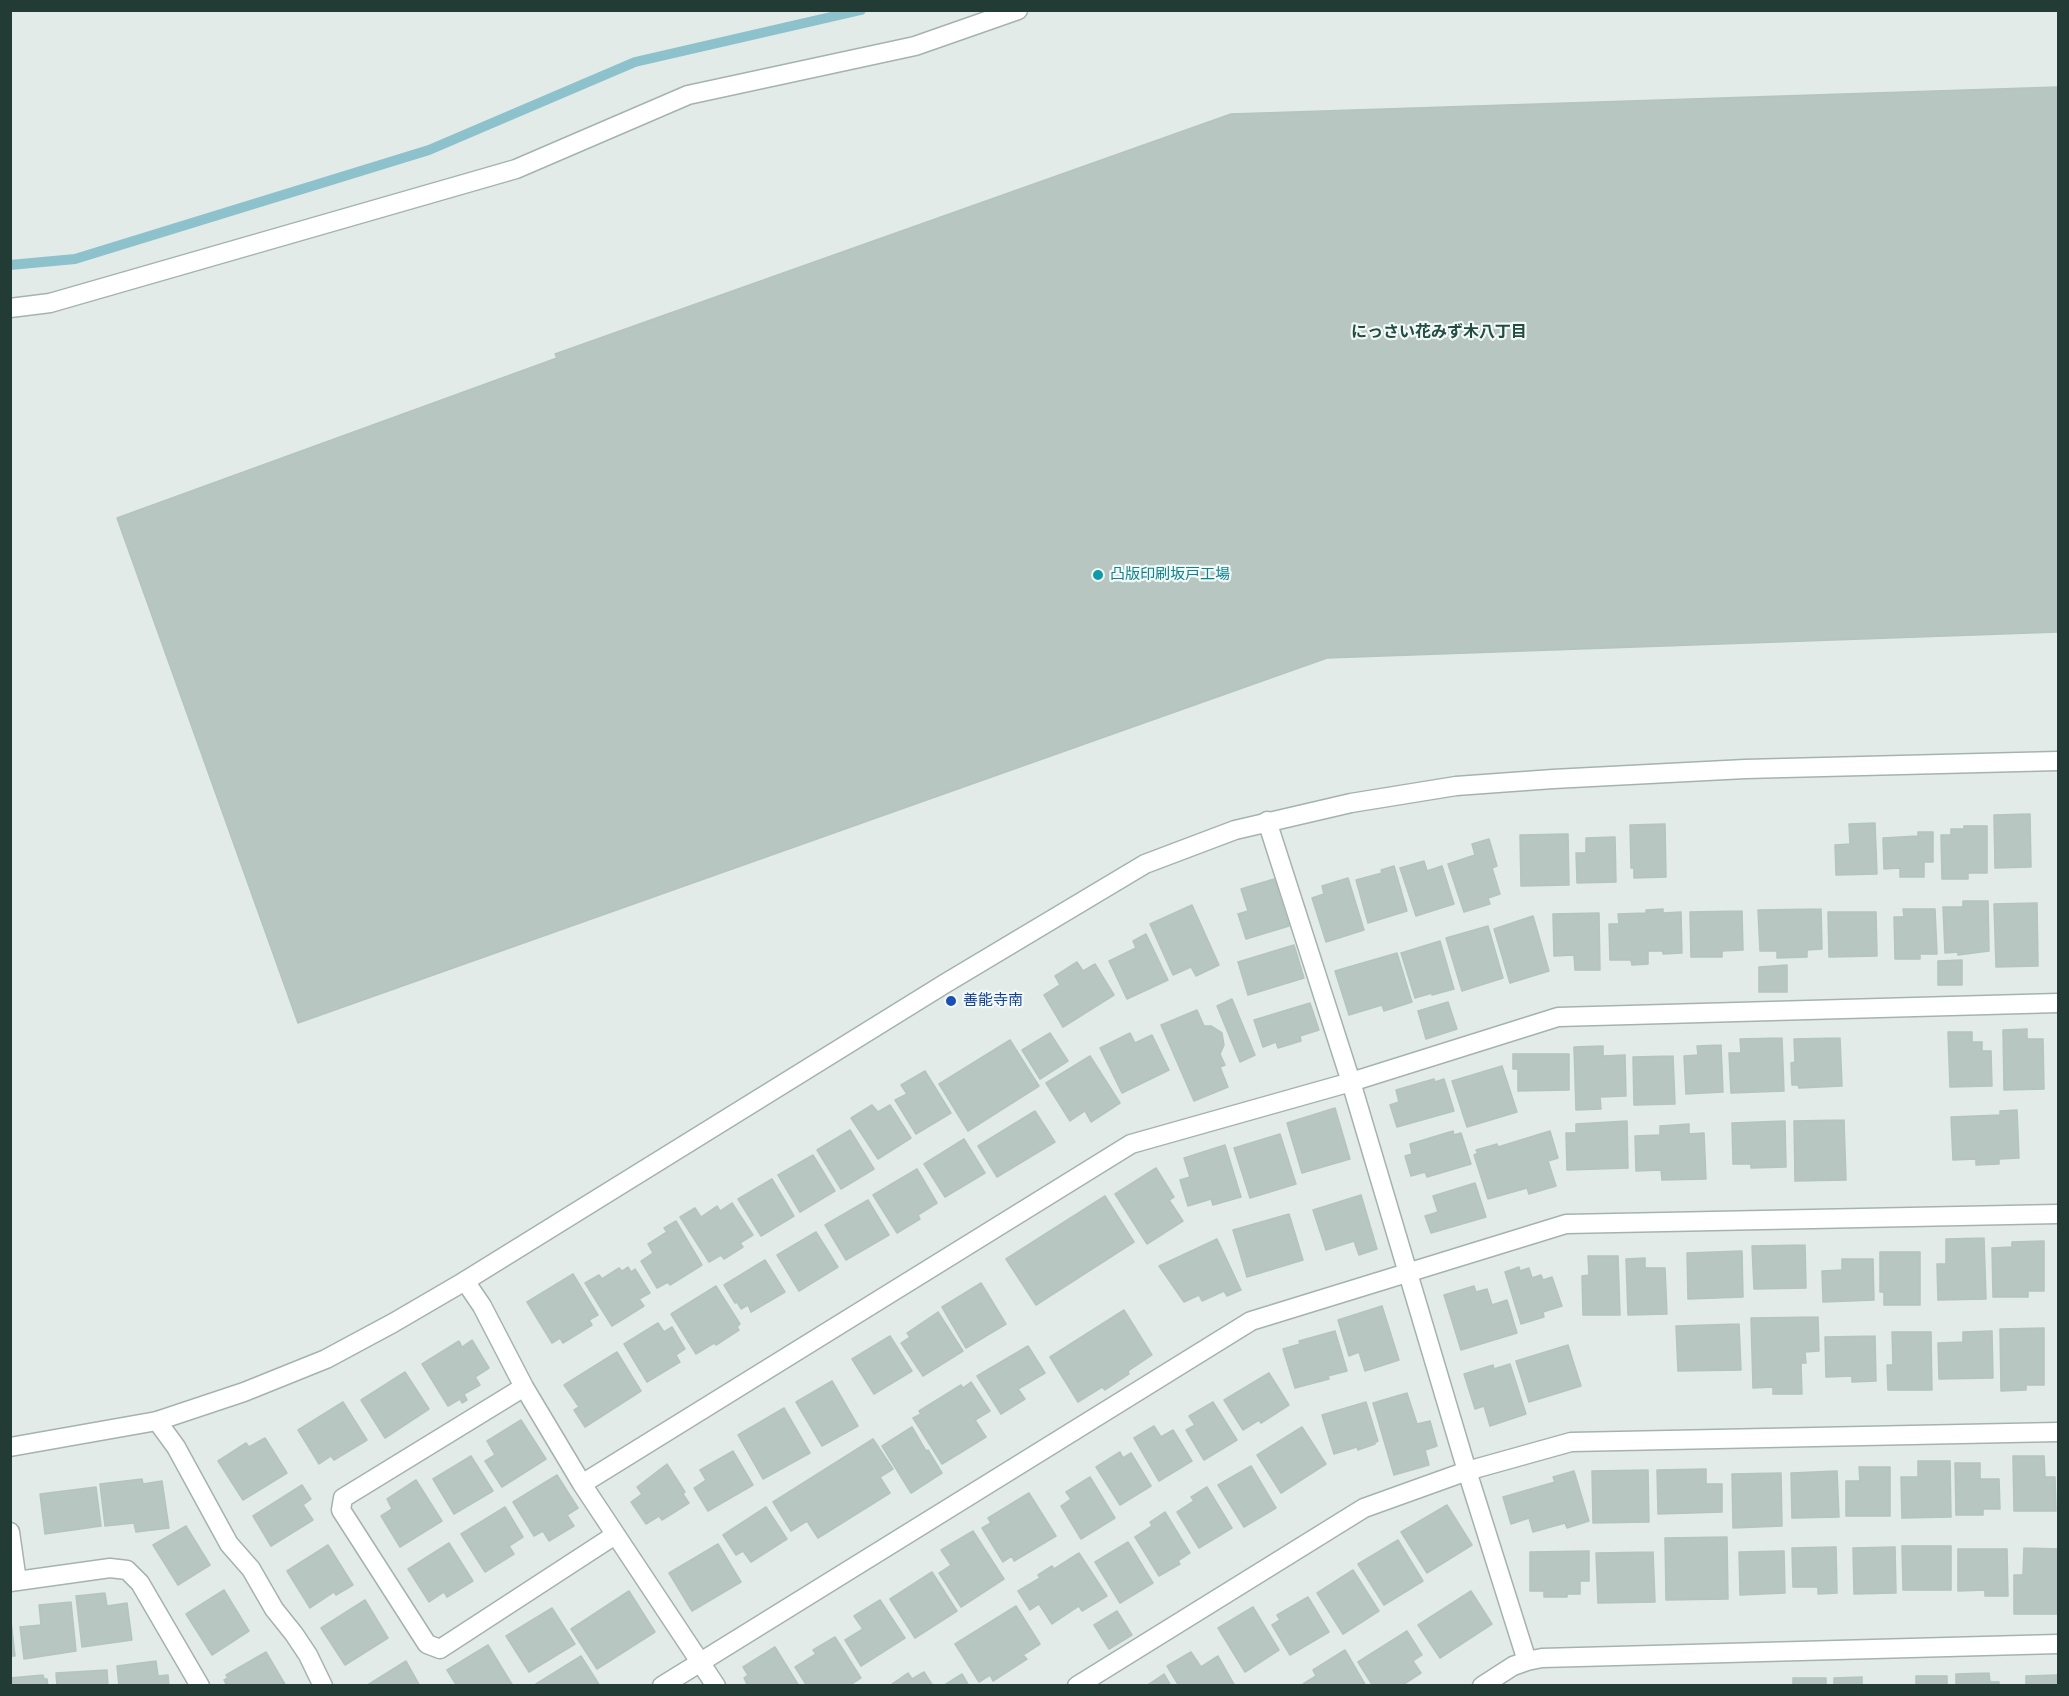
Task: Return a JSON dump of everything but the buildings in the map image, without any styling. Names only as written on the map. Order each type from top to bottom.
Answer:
[{"type":"street","points":[[10,308],[50,303],[516,169],[688,95],[915,46],[1018,10]]},
{"type":"street","points":[[10,1447],[157,1421],[243,1392],[326,1359],[465,1281],[926,996],[1145,864],[1235,830],[1351,803],[1456,786],[1553,778],[1745,769],[2058,760]]},
{"type":"street","points":[[1267,821],[1350,1082],[1467,1472],[1527,1661]]},
{"type":"street","points":[[582,1484],[1131,1144],[1350,1082],[1558,1017],[2058,1003]]},
{"type":"street","points":[[662,1686],[1251,1321],[1566,1224],[2058,1214]]},
{"type":"street","points":[[465,1281],[482,1306],[524,1386],[582,1484],[716,1686]]},
{"type":"street","points":[[524,1386],[343,1498],[342,1510],[427,1644],[440,1649],[615,1535]]},
{"type":"street","points":[[157,1421],[176,1447],[229,1544],[251,1569],[274,1610],[308,1655],[323,1686]]},
{"type":"street","points":[[1077,1686],[1364,1508],[1467,1472],[1571,1442],[2058,1432]]},
{"type":"street","points":[[10,1532],[14,1581],[110,1568],[128,1570],[140,1583],[200,1686]]},
{"type":"street","points":[[1482,1686],[1513,1666],[1542,1658],[2058,1644]]},
{"type":"waterway","points":[[10,265],[75,259],[429,150],[635,62],[861,10]]},
{"type":"place","name":"凸版印刷坂戸工場","points":[[1098,575]]},
{"type":"place","name":"善能寺南","points":[[951,1001]]},
{"type":"district","name":"にっさい花みず木八丁目","points":[[1439,333]]}]
